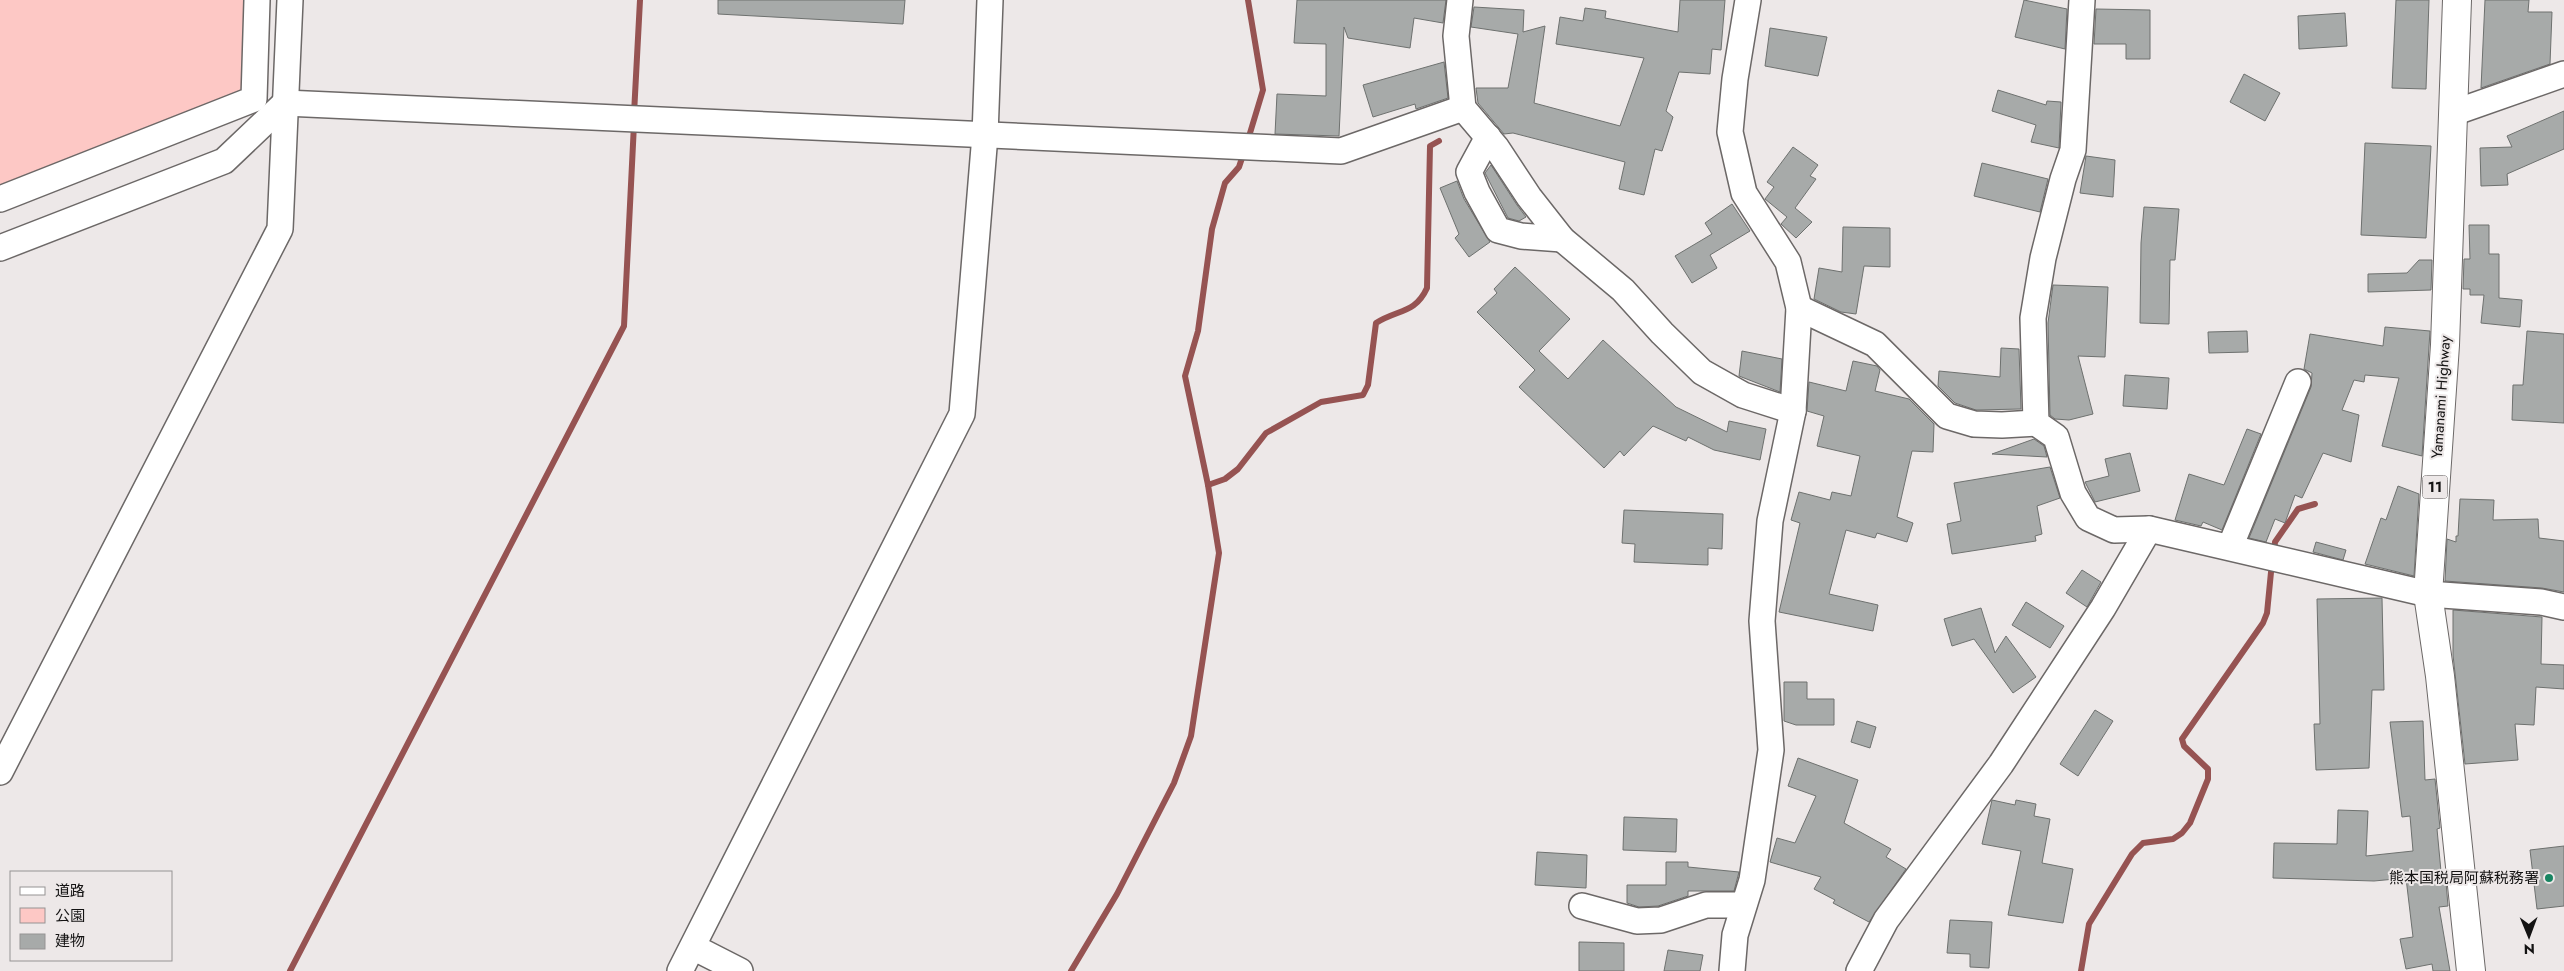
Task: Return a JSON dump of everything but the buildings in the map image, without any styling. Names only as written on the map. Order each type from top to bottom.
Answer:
[{"type":"main road","name":"Yamanami Highway","points":[[2458,0],[2445,345],[2428,594],[2440,676],[2471,971]]},
{"type":"street","points":[[0,199],[254,99],[257,0]]},
{"type":"street","points":[[0,772],[280,229],[290,0]]},
{"type":"street","points":[[680,971],[962,414],[985,134],[990,0]]},
{"type":"street","points":[[1460,0],[1456,36],[1463,108],[1488,137],[1529,198],[1562,239],[1623,290],[1662,333],[1702,372],[1743,396],[1792,411]]},
{"type":"street","points":[[1732,971],[1734,935],[1752,880],[1771,750],[1762,621],[1770,521],[1792,411],[1799,308],[1788,262],[1744,193],[1730,132],[1735,79],[1748,0]]},
{"type":"street","points":[[2036,423],[2033,318],[2043,258],[2063,179],[2073,150],[2082,0]]},
{"type":"street","points":[[2453,113],[2564,74]]},
{"type":"street","points":[[0,248],[224,161],[285,103],[1341,152],[1463,108]]},
{"type":"street","points":[[1488,137],[1469,172],[1477,192],[1498,230],[1521,236],[1562,239]]},
{"type":"street","points":[[1799,308],[1875,344],[1948,416],[1974,424],[2036,423],[2056,438],[2073,493],[2088,518],[2114,530],[2149,529],[2428,594],[2541,602],[2564,607]]},
{"type":"street","points":[[2230,548],[2298,382]]},
{"type":"street","points":[[1859,971],[1886,920],[1990,780],[2103,608],[2149,529]]},
{"type":"street","points":[[1582,906],[1637,921],[1661,920],[1706,905],[1744,906]]},
{"type":"street","points":[[693,947],[740,971]]},
{"type":"green space","points":[[0,0],[250,0],[247,96],[0,187]]},
{"type":"waterway","points":[[634,114],[640,0]]},
{"type":"waterway","points":[[1247,143],[1263,90],[1248,0]]},
{"type":"waterway","points":[[290,971],[624,326],[634,124]]},
{"type":"waterway","points":[[1208,485],[1225,479],[1238,469],[1266,433],[1321,402],[1363,395],[1368,385],[1376,323],[1411,307],[1427,288],[1430,146],[1439,141]]},
{"type":"waterway","points":[[1071,971],[1117,894],[1174,783],[1191,736],[1219,553],[1208,485],[1185,376],[1198,331],[1212,229],[1225,183],[1239,167],[1244,152]]},
{"type":"waterway","points":[[2274,552],[2275,542],[2298,509],[2315,504]]},
{"type":"waterway","points":[[2081,971],[2089,924],[2132,854],[2143,843],[2173,839],[2182,833],[2190,823],[2208,779],[2208,769],[2184,746],[2182,739],[2263,623],[2267,613],[2272,562]]},
{"type":"place","name":"熊本国税局阿蘇税務署","points":[[2549,878]]}]
